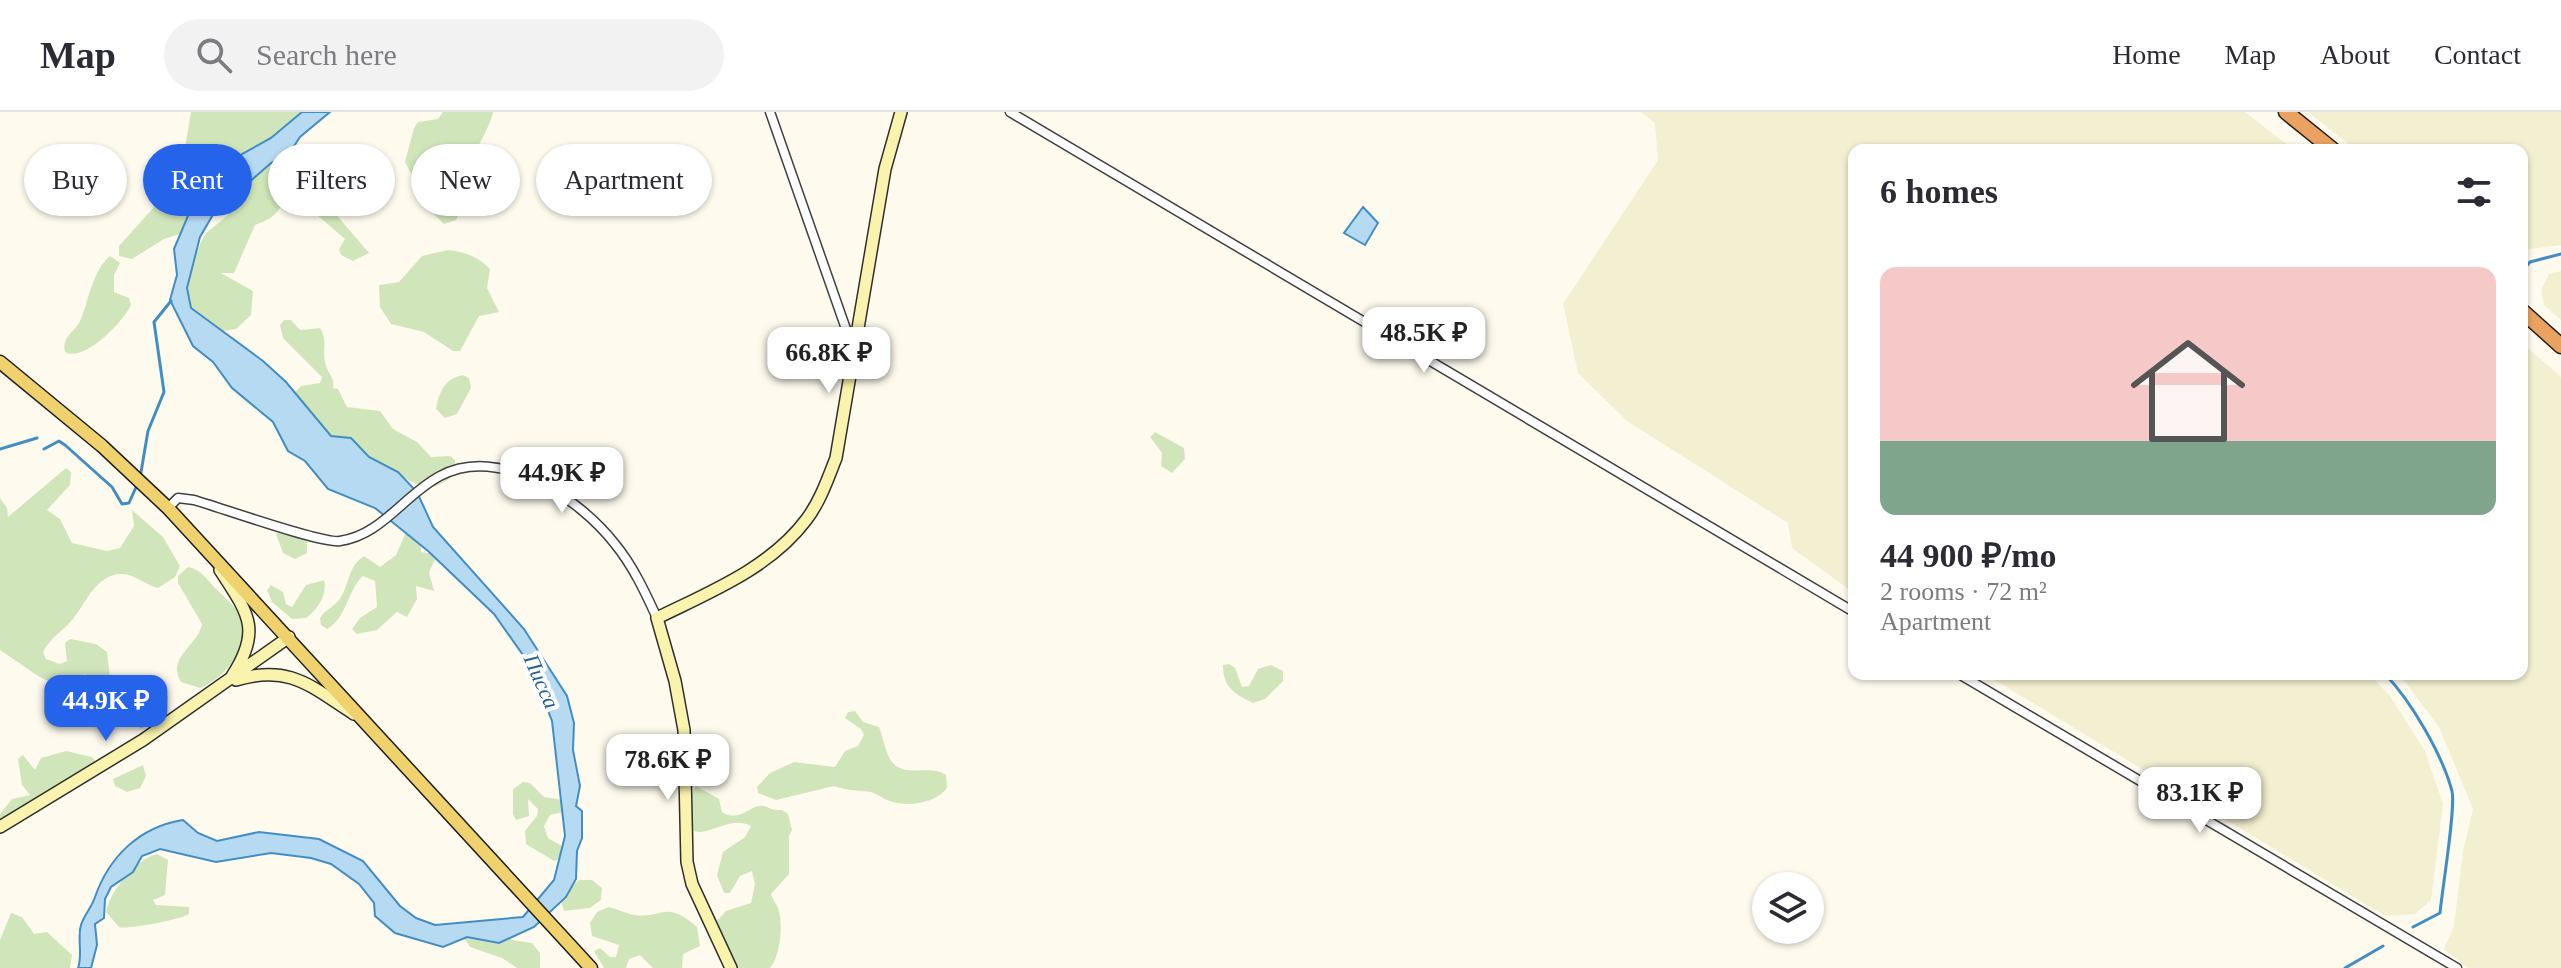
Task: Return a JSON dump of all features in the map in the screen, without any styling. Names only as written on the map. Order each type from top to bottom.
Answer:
[{"type":"highway","points":[[2286,112],[2326,144]]},
{"type":"highway","points":[[2528,316],[2561,346]]},
{"type":"main road","points":[[0,362],[102,446],[168,508],[591,968]]},
{"type":"street","points":[[770,112],[854,352]]},
{"type":"street","points":[[657,618],[765,560],[807,518],[836,458],[885,169],[901,112]]},
{"type":"street","points":[[1010,112],[1848,608]]},
{"type":"street","points":[[168,508],[178,498],[194,500],[335,542],[361,537],[426,486],[460,468],[477,466],[521,475],[564,497],[615,544],[657,618],[675,681],[684,730],[687,862],[692,884],[731,968]]},
{"type":"street","points":[[207,549],[245,609],[251,626],[250,641],[242,661],[227,683]]},
{"type":"street","points":[[0,827],[143,740],[289,637]]},
{"type":"street","points":[[227,683],[260,673],[281,673],[302,680],[368,724]]},
{"type":"street","points":[[1969,680],[2457,968]]},
{"type":"shaded area","points":[[1641,112],[2245,112],[2286,144],[1848,144],[1848,589],[1792,548],[1788,523],[1627,421],[1578,373],[1563,304],[1658,160],[1655,123]]},
{"type":"shaded area","points":[[2308,112],[2561,112],[2561,245],[2528,249],[2528,144],[2348,144]]},
{"type":"shaded area","points":[[2561,271],[2561,320],[2544,305],[2541,290],[2549,274]]},
{"type":"shaded area","points":[[2528,348],[2561,377],[2561,968],[2468,968],[2444,949],[2454,926],[2463,851],[2473,809],[2439,727],[2404,680],[2528,680]]},
{"type":"shaded area","points":[[1995,680],[2375,680],[2390,696],[2425,751],[2443,804],[2431,900],[2415,914],[2385,916]]},
{"type":"green space","points":[[191,112],[311,112],[270,140],[252,148],[252,144],[186,144]]},
{"type":"green space","points":[[443,112],[493,112],[479,144],[411,144],[411,174],[405,162],[414,128],[418,122],[438,119]]},
{"type":"green space","points":[[268,159],[268,216],[273,216],[255,225],[234,273],[221,273],[253,291],[251,315],[236,329],[216,332],[190,313],[186,288],[206,233],[227,216],[252,216],[252,178],[259,174],[261,161]]},
{"type":"green space","points":[[146,216],[196,216],[183,233],[164,239],[132,259],[119,256],[119,246]]},
{"type":"green space","points":[[318,216],[337,216],[369,253],[353,261],[341,255],[339,249],[345,239]]},
{"type":"green space","points":[[436,216],[458,216],[456,220],[444,224]]},
{"type":"green space","points":[[448,250],[470,255],[490,269],[487,288],[499,312],[479,316],[460,351],[453,351],[424,332],[391,324],[380,307],[379,285],[399,282],[422,256]]},
{"type":"green space","points":[[110,256],[120,263],[114,275],[114,292],[129,298],[131,305],[102,339],[82,352],[65,352],[65,342],[81,319],[95,277]]},
{"type":"green space","points":[[284,320],[291,320],[300,330],[320,328],[333,388],[338,389],[347,407],[380,411],[393,429],[417,442],[431,457],[450,456],[455,460],[455,473],[440,484],[427,487],[363,462],[351,437],[330,437],[316,416],[309,418],[292,395],[301,386],[320,383],[322,377],[283,338],[280,325]]},
{"type":"green space","points":[[463,375],[469,378],[471,388],[457,414],[445,418],[436,409],[441,392],[452,379]]},
{"type":"green space","points":[[1155,432],[1184,448],[1185,459],[1172,473],[1161,466],[1162,453],[1150,437]]},
{"type":"green space","points":[[66,468],[71,472],[70,485],[47,510],[60,519],[72,543],[107,551],[120,548],[134,526],[132,510],[163,537],[180,566],[175,577],[158,588],[127,574],[105,579],[46,647],[43,652],[46,659],[60,664],[67,661],[65,643],[70,639],[96,644],[107,652],[110,678],[100,686],[85,674],[71,687],[58,686],[0,650],[0,498],[7,508],[8,517]]},
{"type":"green space","points":[[282,531],[307,540],[307,553],[295,559],[283,553],[276,534]]},
{"type":"green space","points":[[406,532],[421,541],[421,552],[433,554],[435,560],[429,572],[434,591],[416,586],[417,599],[407,617],[397,612],[377,630],[357,634],[352,629],[360,618],[377,607],[375,581],[363,576],[334,624],[327,629],[321,625],[320,618],[339,600],[358,560],[364,556],[380,567],[396,555]]},
{"type":"green space","points":[[188,567],[201,573],[234,606],[243,629],[243,639],[234,660],[218,677],[200,688],[181,682],[177,673],[180,658],[202,624],[178,583],[178,576]]},
{"type":"green space","points":[[324,580],[321,601],[306,618],[292,619],[272,602],[267,590],[271,585],[283,592],[286,604],[292,607],[306,585]]},
{"type":"green space","points":[[1229,664],[1235,668],[1242,687],[1249,686],[1258,669],[1271,665],[1283,671],[1283,681],[1265,699],[1253,703],[1228,685],[1223,665]]},
{"type":"green space","points":[[164,691],[168,697],[167,708],[141,729],[137,724],[142,708],[154,695]]},
{"type":"green space","points":[[855,711],[863,722],[879,727],[888,755],[895,765],[902,769],[932,770],[946,775],[947,788],[935,798],[911,804],[834,786],[776,800],[758,793],[757,787],[770,773],[794,762],[835,767],[845,751],[858,746],[864,735],[861,729],[845,718],[848,712]]},
{"type":"green space","points":[[66,751],[92,757],[96,762],[0,822],[0,814],[12,799],[30,795],[22,785],[18,759],[23,755],[35,770],[41,758]]},
{"type":"green space","points":[[143,765],[146,776],[140,788],[127,792],[115,786],[113,779]]},
{"type":"green space","points":[[523,782],[530,783],[544,797],[563,800],[563,812],[550,815],[544,826],[548,838],[562,846],[561,859],[554,861],[526,844],[525,831],[537,816],[538,809],[528,799],[529,816],[516,820],[513,814],[513,789]]},
{"type":"green space","points":[[696,786],[719,799],[722,812],[729,815],[742,814],[757,806],[788,814],[792,830],[789,836],[789,874],[771,894],[781,926],[780,942],[770,968],[736,968],[717,921],[726,911],[751,903],[755,884],[752,871],[740,876],[730,893],[724,893],[717,875],[723,852],[745,837],[751,826],[735,823],[694,831],[689,808]]},
{"type":"green space","points":[[157,854],[168,860],[165,895],[153,900],[156,905],[189,907],[189,914],[154,924],[119,927],[106,912],[108,904],[125,877],[141,862]]},
{"type":"green space","points":[[579,880],[592,880],[602,888],[601,900],[590,908],[564,911],[560,898]]},
{"type":"green space","points":[[609,907],[644,916],[664,912],[678,914],[697,927],[700,946],[683,954],[682,968],[653,968],[640,955],[629,959],[626,968],[604,968],[594,951],[600,948],[610,957],[616,957],[619,945],[592,936],[590,923],[597,912]]},
{"type":"green space","points":[[11,913],[22,917],[34,934],[47,932],[72,955],[70,968],[0,968],[0,940]]},
{"type":"green space","points":[[507,935],[512,940],[532,943],[540,953],[540,968],[517,968],[502,958],[470,947],[463,936]]},
{"type":"water","points":[[302,112],[330,112],[295,144],[268,144],[268,166],[252,180],[252,148],[271,138]]},
{"type":"water","points":[[1363,207],[1378,223],[1365,245],[1344,233]]},
{"type":"water","name":"Писса","points":[[188,216],[212,216],[200,237],[187,288],[191,308],[263,361],[286,382],[331,436],[351,438],[369,457],[398,472],[417,492],[433,527],[524,629],[567,696],[574,723],[573,750],[580,786],[576,806],[582,811],[582,838],[577,851],[576,879],[566,897],[534,927],[499,943],[467,937],[443,947],[395,933],[375,916],[374,903],[359,884],[331,864],[271,853],[216,862],[160,849],[142,856],[133,872],[111,887],[105,899],[104,918],[95,924],[97,945],[91,968],[78,968],[81,925],[108,869],[128,846],[153,829],[167,824],[183,820],[198,833],[217,841],[259,832],[319,839],[363,861],[400,906],[416,918],[435,925],[523,917],[554,880],[565,836],[552,721],[530,665],[494,614],[428,551],[375,508],[328,489],[305,461],[288,451],[273,422],[232,388],[213,362],[193,346],[170,300],[177,275],[174,249]]},
{"type":"waterway","points":[[2528,264],[2561,254]]},
{"type":"waterway","points":[[140,478],[148,431],[164,392],[154,322],[171,301]]},
{"type":"waterway","points":[[0,449],[37,438]]},
{"type":"waterway","points":[[44,449],[59,441],[65,445],[112,487],[122,504],[129,503],[137,485]]},
{"type":"waterway","points":[[2390,680],[2405,698],[2441,761],[2453,800],[2440,913],[2413,927]]},
{"type":"waterway","points":[[2345,968],[2383,946]]}]
